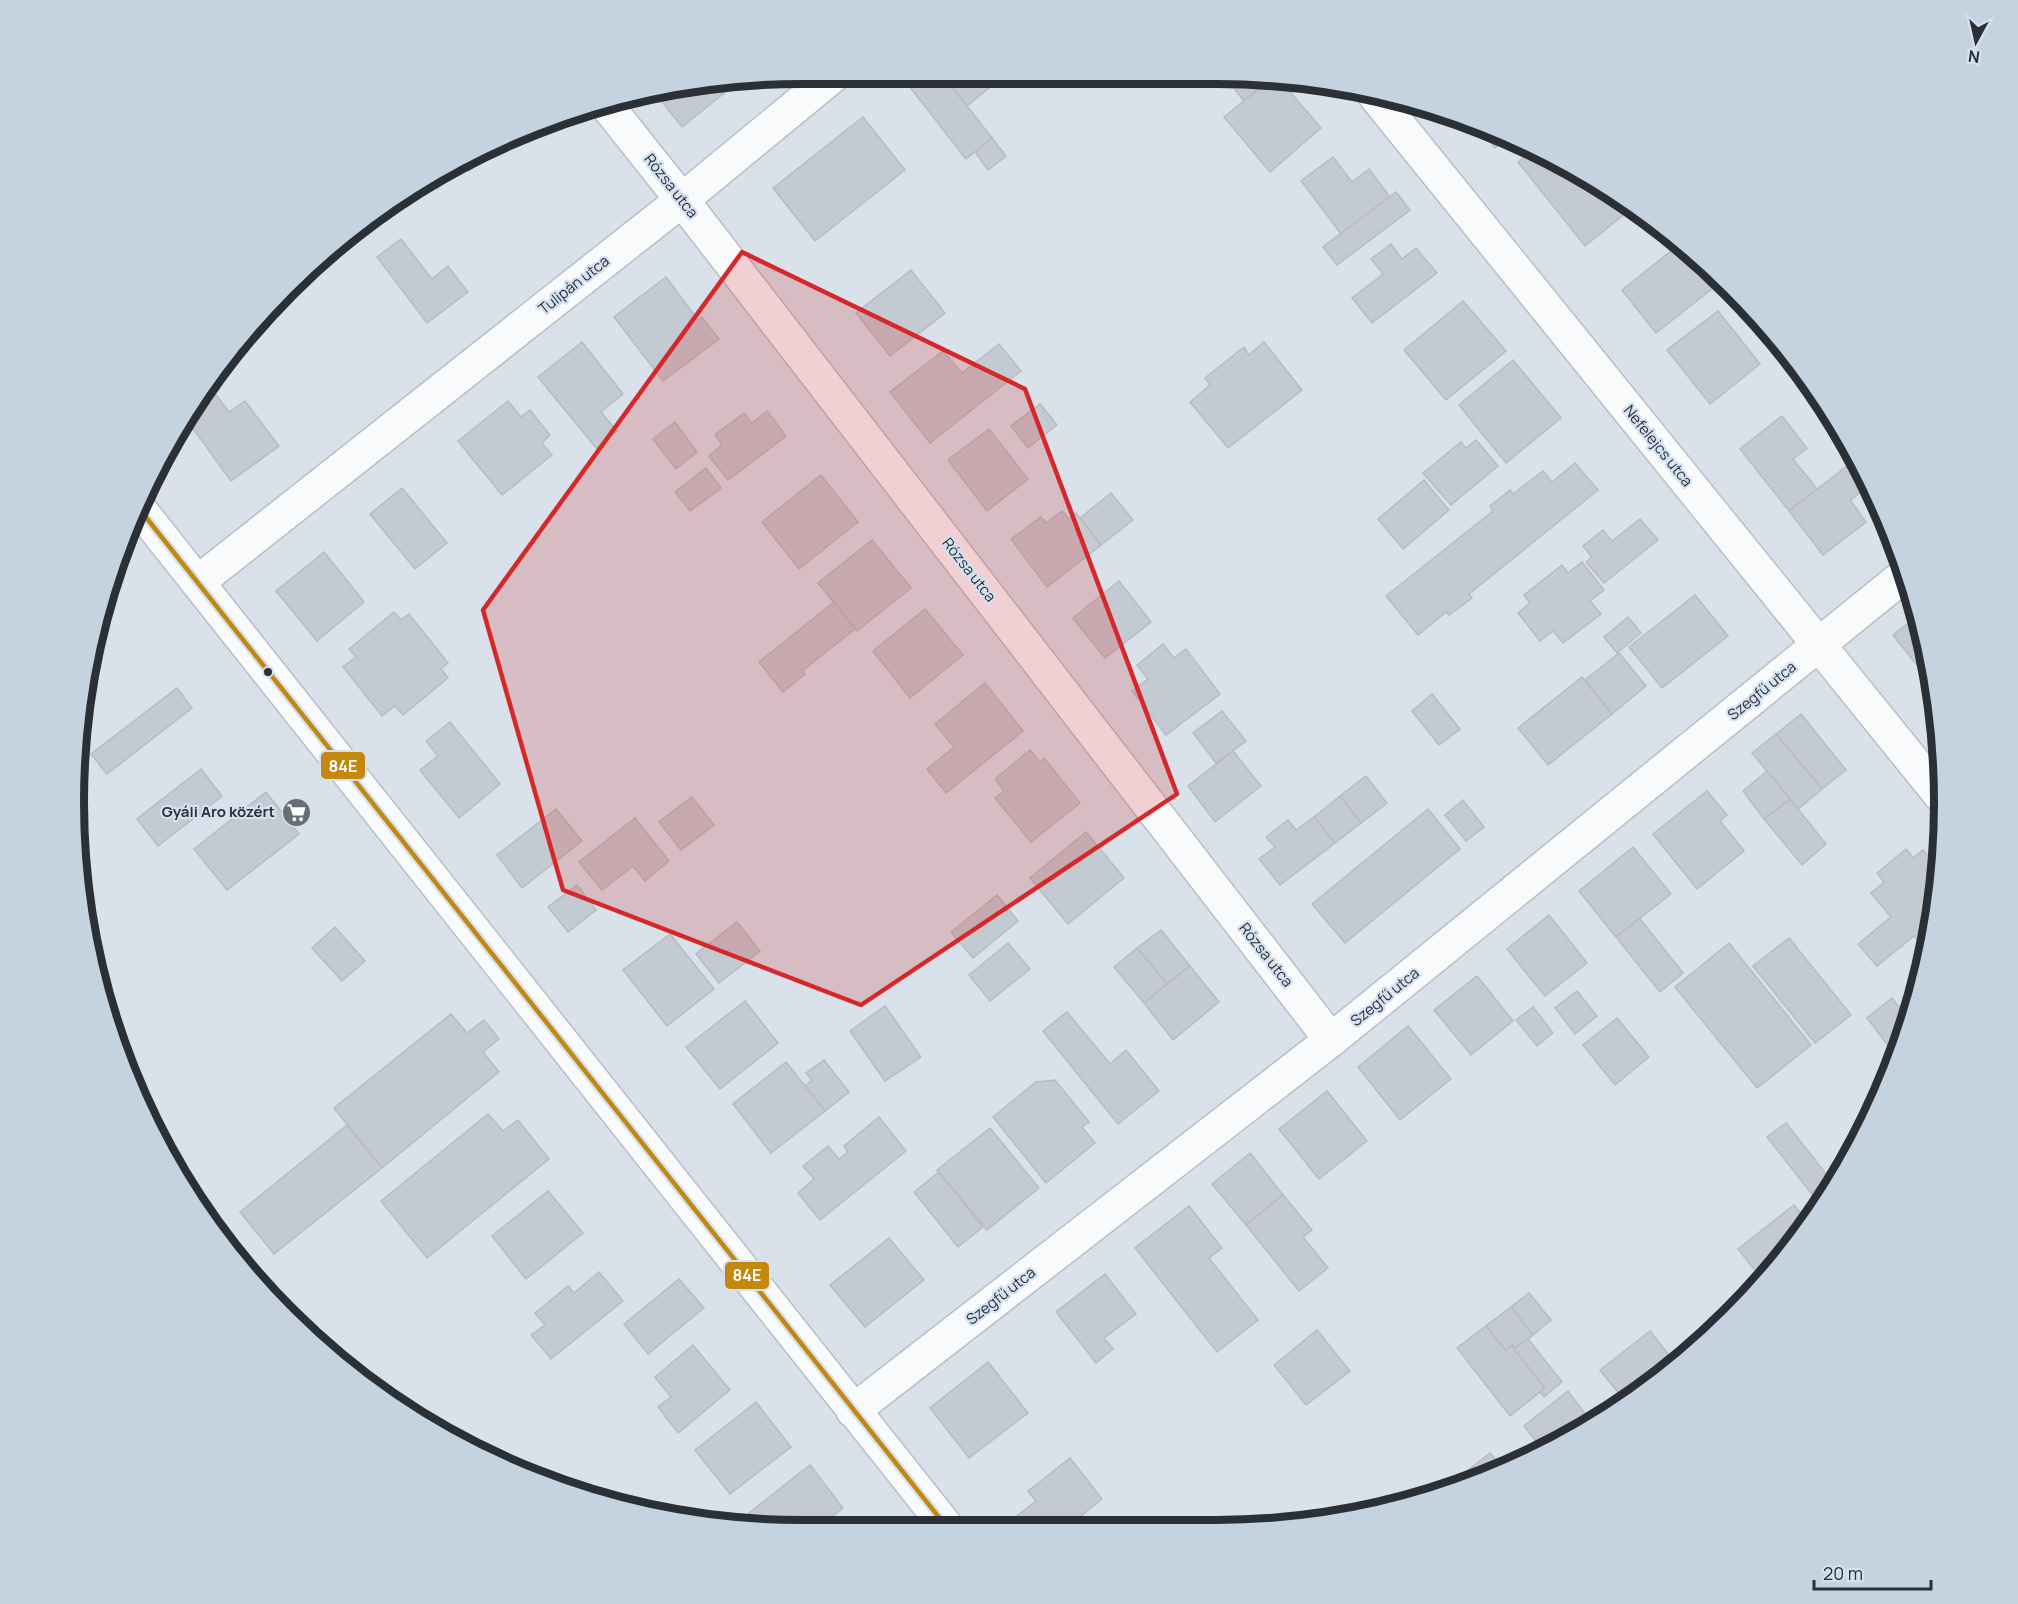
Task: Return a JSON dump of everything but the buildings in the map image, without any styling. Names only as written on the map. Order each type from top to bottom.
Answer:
[{"type":"street","name":"Tulipán utca","points":[[198,582],[682,200],[823,84]]},
{"type":"street","name":"Nefelejcs utca","points":[[1381,103],[1933,786]]},
{"type":"street","name":"Rózsa utca","points":[[610,110],[1331,1040]]},
{"type":"street","points":[[144,516],[940,1520]]},
{"type":"street","name":"Szegfű utca","points":[[853,1411],[1331,1040],[1899,580]]},
{"type":"highlighted area","points":[[742,252],[1025,389],[1177,794],[861,1005],[563,890],[483,610]]},
{"type":"transit line","name":"84E","points":[[144,515],[941,1520]]},
{"type":"place","name":"Gyáli Aro közért","points":[[296,812]]}]
